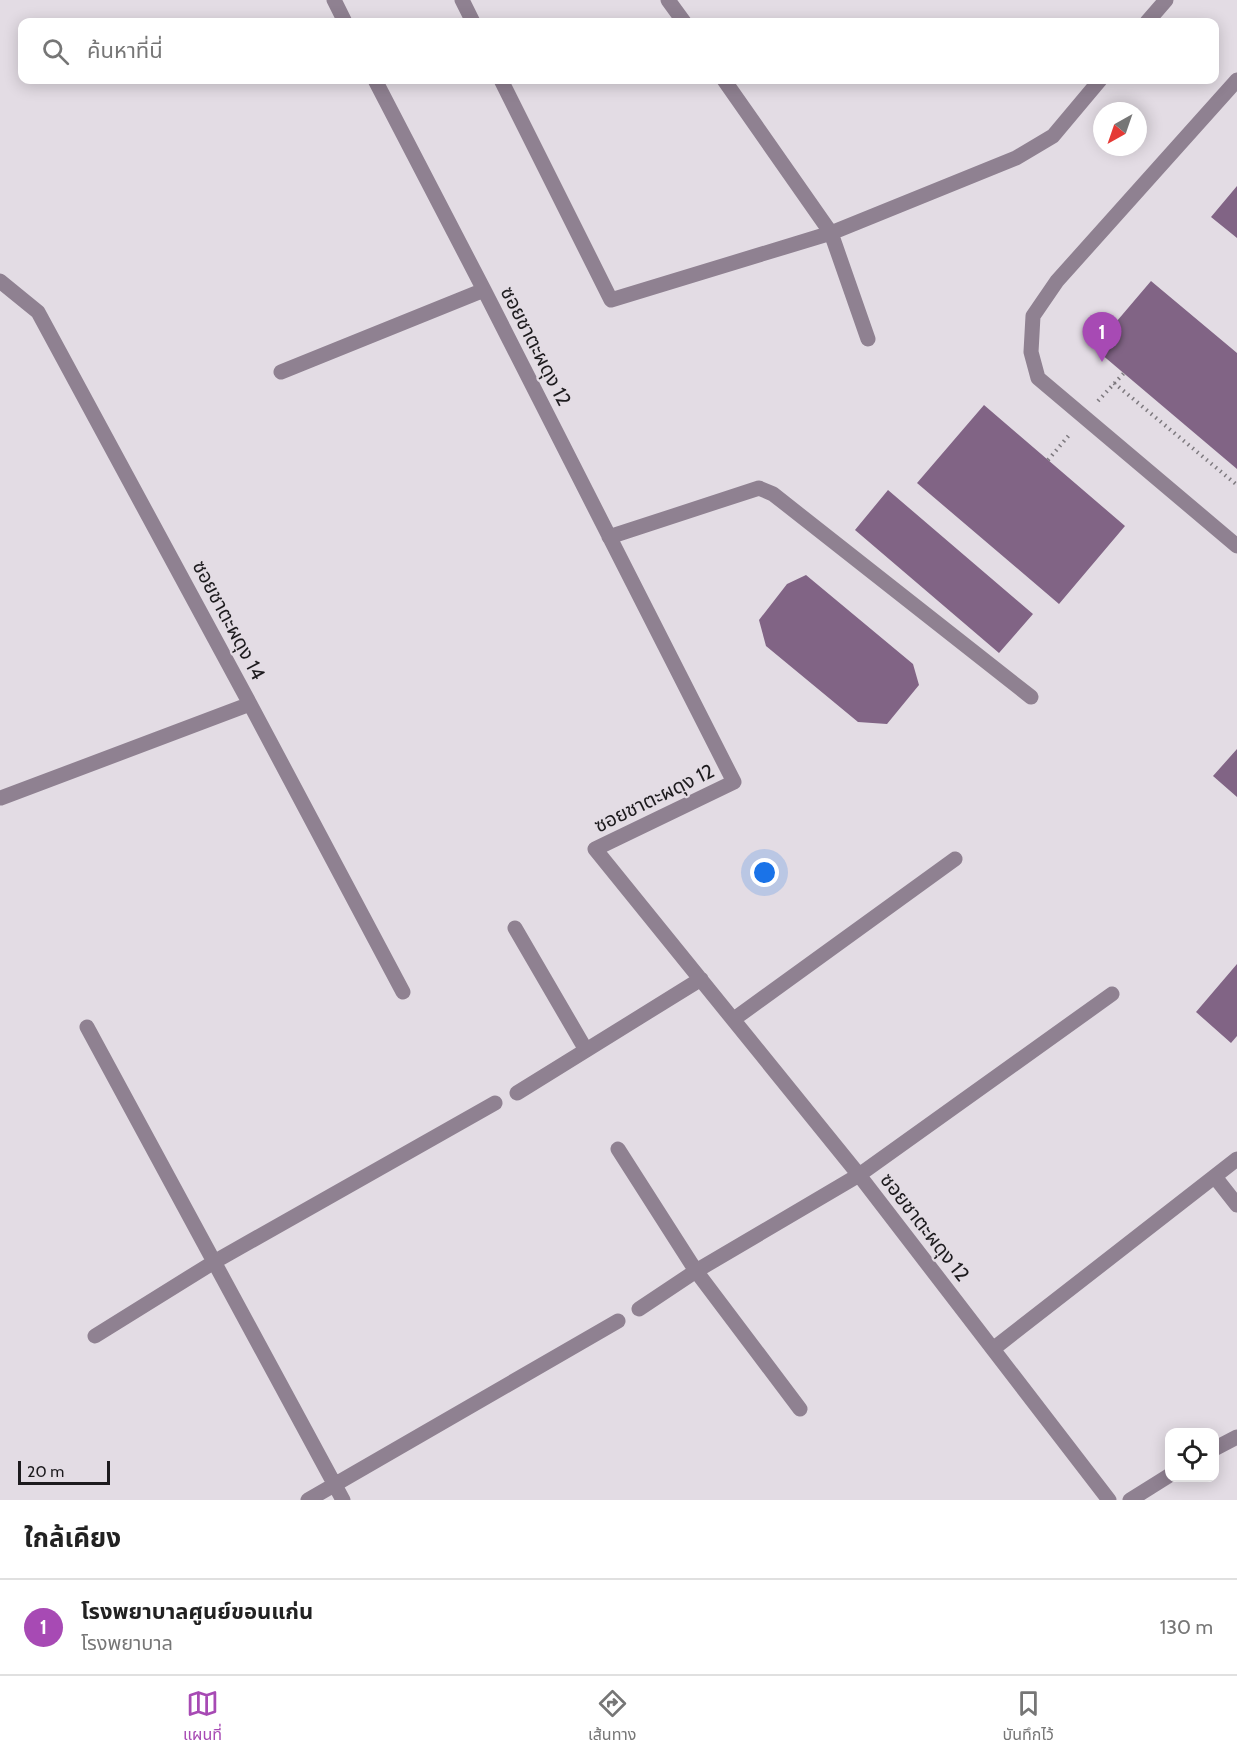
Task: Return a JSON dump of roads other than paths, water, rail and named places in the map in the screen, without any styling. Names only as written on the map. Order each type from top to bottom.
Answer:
[{"type":"street","points":[[334,0],[343,18]]},
{"type":"street","points":[[462,0],[471,18]]},
{"type":"street","points":[[668,0],[681,18]]},
{"type":"street","points":[[1150,18],[1166,0]]},
{"type":"street","points":[[1237,80],[1057,281],[1033,316],[1031,352],[1038,378],[1237,546]]},
{"type":"street","name":"ซอยชาตะผดุง 12","points":[[377,84],[734,782],[595,849],[859,1174],[1109,1500]]},
{"type":"street","points":[[503,84],[611,300],[831,233],[1016,158],[1053,136],[1097,84]]},
{"type":"street","points":[[726,84],[831,233],[868,339]]},
{"type":"street","name":"ซอยชาตะผดุง 14","points":[[0,281],[38,312],[403,992]]},
{"type":"street","points":[[281,372],[484,290]]},
{"type":"street","points":[[609,537],[759,488],[773,494],[1031,697]]},
{"type":"street","points":[[2,798],[250,704]]},
{"type":"street","points":[[734,1019],[955,859]]},
{"type":"street","points":[[515,928],[586,1050]]},
{"type":"street","points":[[517,1093],[701,979]]},
{"type":"street","points":[[639,1309],[696,1271],[859,1174],[1112,994]]},
{"type":"street","points":[[87,1028],[343,1500]]},
{"type":"street","points":[[94,1336],[214,1262],[495,1104]]},
{"type":"street","points":[[618,1149],[696,1271],[800,1409]]},
{"type":"street","points":[[993,1349],[1237,1159]]},
{"type":"street","points":[[1215,1177],[1237,1205]]},
{"type":"street","points":[[308,1500],[618,1321]]},
{"type":"street","points":[[1219,1447],[1237,1437]]},
{"type":"street","points":[[1130,1500],[1165,1478]]},
{"type":"place","name":"โรงพยาบาลศูนย์ขอนแก่น","points":[[1102,362]]}]
